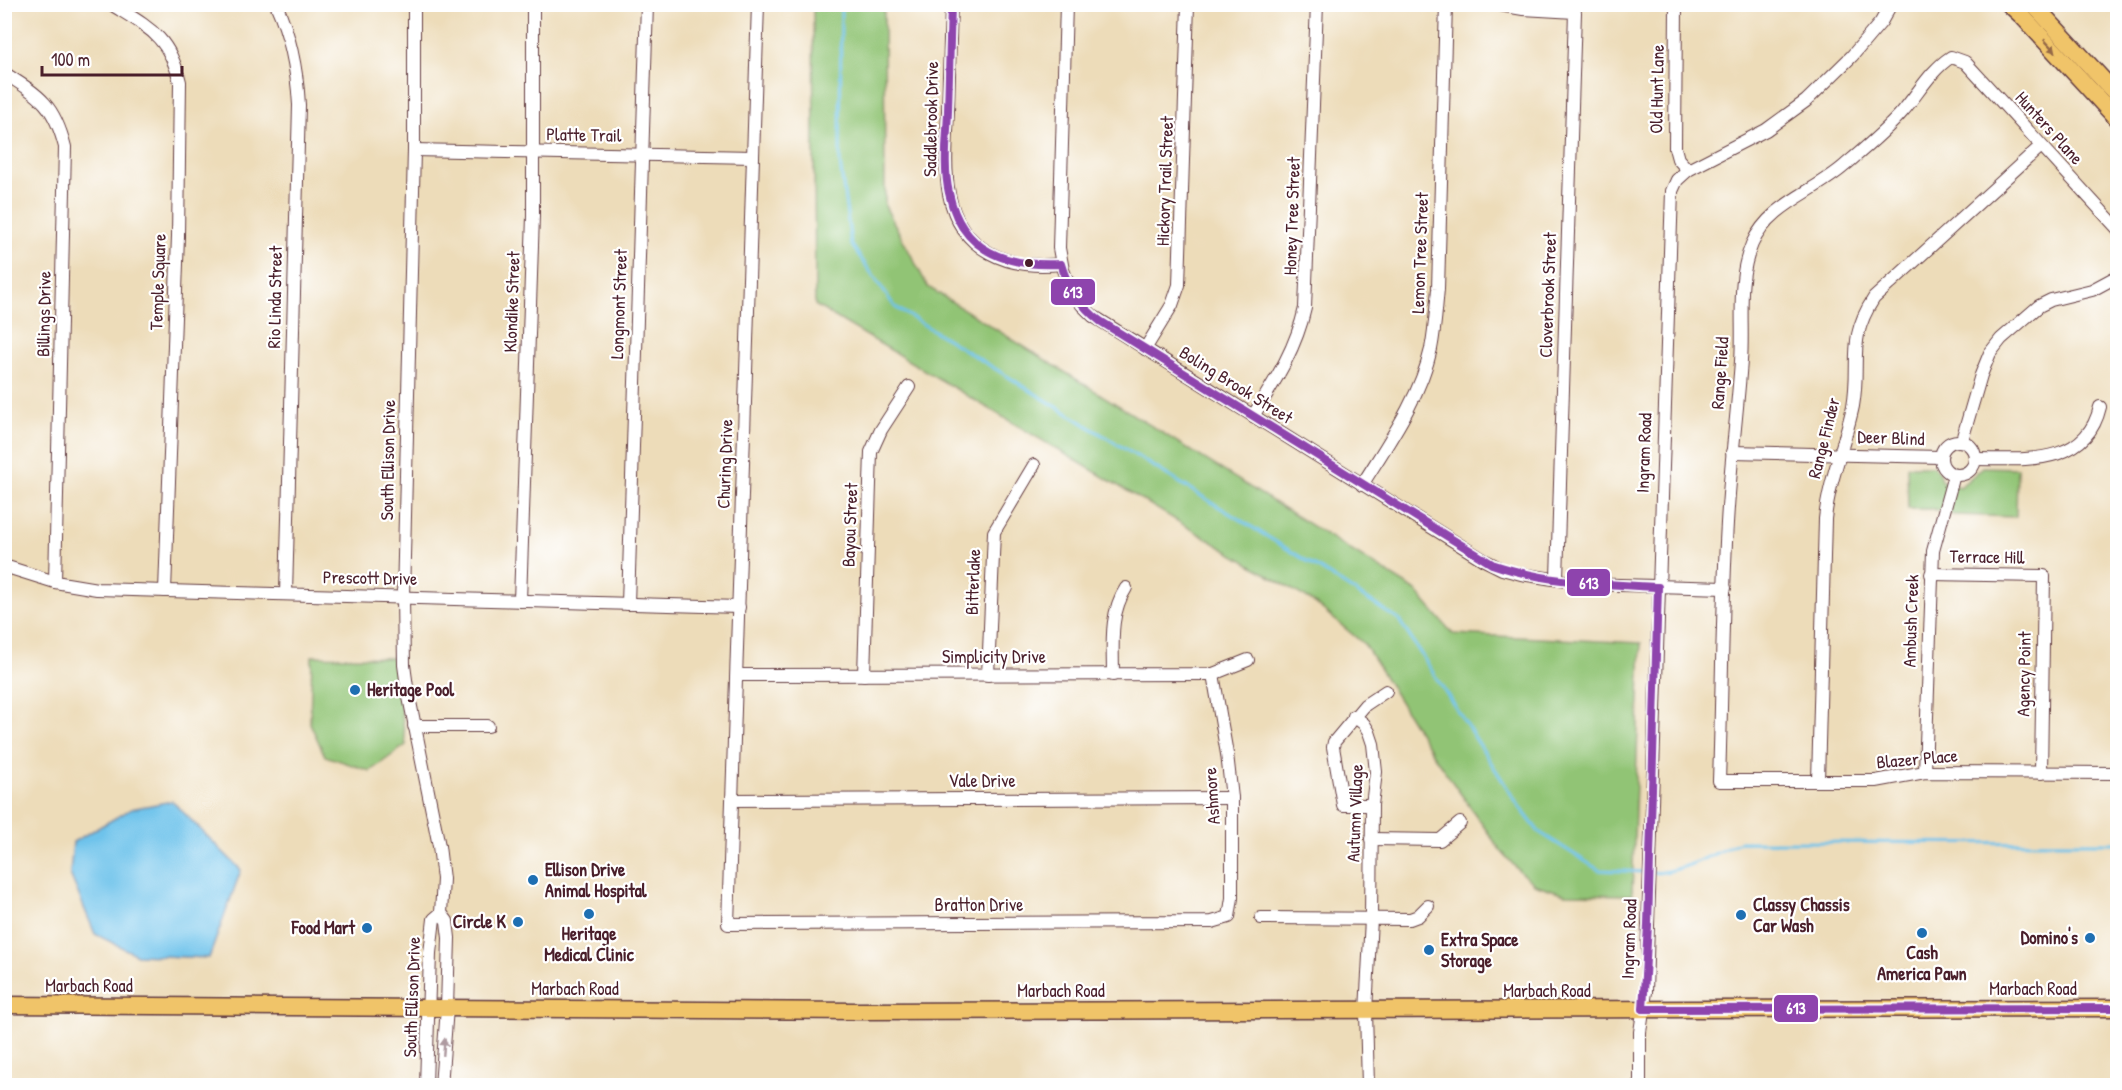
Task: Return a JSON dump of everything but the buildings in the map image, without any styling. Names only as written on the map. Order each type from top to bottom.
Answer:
[{"type":"main road","points":[[2009,4],[2118,120]]},
{"type":"main road","points":[[2032,4],[2118,96]]},
{"type":"main road","name":"Marbach Road","points":[[4,1005],[858,1011],[2118,1008]]},
{"type":"street","name":"Temple Square","points":[[111,4],[158,34],[175,62],[180,82],[178,236],[165,591]]},
{"type":"street","name":"Rio Linda Street","points":[[276,4],[290,39],[295,60],[299,105],[286,594]]},
{"type":"street","name":"South Ellison Drive","points":[[414,4],[414,150],[403,597],[404,665],[439,846],[443,879],[441,913],[447,921],[447,1008],[441,1086]]},
{"type":"street","name":"Klondike Street","points":[[520,601],[533,216],[533,4]]},
{"type":"street","name":"Longmont Street","points":[[628,604],[647,4]]},
{"type":"street","name":"Churing Drive","points":[[728,924],[758,4]]},
{"type":"street","name":"Saddlebrook Drive","points":[[951,4],[946,161],[948,190],[952,205],[967,233],[982,248],[995,256],[1023,265],[1061,264]]},
{"type":"street","name":"Boling Brook Street","points":[[1066,4],[1059,248],[1061,264],[1072,292],[1087,311],[1492,564],[1521,574],[1594,584],[1725,588]]},
{"type":"street","name":"Hickory Trail Street","points":[[1145,349],[1172,305],[1179,285],[1188,4]]},
{"type":"street","name":"Honey Tree Street","points":[[1253,416],[1289,357],[1299,334],[1305,308],[1308,283],[1317,4]]},
{"type":"street","name":"Lemon Tree Street","points":[[1362,484],[1407,410],[1430,351],[1436,320],[1446,4]]},
{"type":"street","name":"Cloverbrook Street","points":[[1494,4],[1523,9],[1575,12],[1557,578]]},
{"type":"street","name":"Old Hunt Lane","points":[[1676,4],[1675,148],[1678,159],[1688,170]]},
{"type":"street","points":[[1688,170],[1766,130],[1806,101],[1852,56],[1881,21],[1891,4]]},
{"type":"street","name":"Hunters Plane","points":[[1950,57],[1965,62],[2118,229]]},
{"type":"street","name":"Range Field","points":[[1719,781],[1732,452],[1741,358],[1742,282],[1746,261],[1753,243],[1766,223],[1785,205],[1841,169],[1874,140],[1916,95],[1939,65],[1950,57]]},
{"type":"street","name":"Billings Drive","points":[[4,73],[38,96],[51,110],[59,126],[64,147],[55,582]]},
{"type":"street","name":"Range Finder","points":[[1818,781],[1825,519],[1827,501],[1853,405],[1858,331],[1864,314],[1874,298],[2041,146]]},
{"type":"street","name":"Platte Trail","points":[[414,150],[753,157]]},
{"type":"street","name":"Ingram Road","points":[[1640,1086],[1640,1032],[1646,992],[1671,200],[1677,180],[1688,170]]},
{"type":"street","points":[[1962,441],[1981,375],[1990,353],[2001,339],[2039,306],[2051,300],[2092,290],[2118,276]]},
{"type":"street","name":"Bayou Street","points":[[864,675],[871,452],[881,430],[909,387]]},
{"type":"street","points":[[1976,459],[2048,458],[2083,439],[2092,429],[2100,407]]},
{"type":"street","points":[[1956,440],[1962,441],[1972,447],[1976,459],[1971,470],[1953,475],[1944,468],[1940,457],[1945,446],[1956,440]]},
{"type":"street","name":"Deer Blind","points":[[1732,452],[1940,457]]},
{"type":"street","name":"Bitterlake","points":[[988,675],[994,532],[1034,465]]},
{"type":"street","name":"Ambush Creek","points":[[1925,772],[1930,574],[1933,551],[1953,475]]},
{"type":"street","name":"Prescott Drive","points":[[4,566],[83,588],[739,607]]},
{"type":"street","name":"Terrace Hill","points":[[1930,574],[2044,576]]},
{"type":"street","name":"Agency Point","points":[[2041,772],[2044,576]]},
{"type":"street","points":[[1113,675],[1114,616],[1118,600],[1126,588]]},
{"type":"street","name":"Simplicity Drive","points":[[737,675],[1213,674],[1248,660]]},
{"type":"street","name":"Ashmore","points":[[1213,674],[1232,798],[1232,898],[1229,917]]},
{"type":"street","points":[[1372,806],[1343,805],[1333,747],[1334,742],[1354,716],[1365,705],[1386,691]]},
{"type":"street","name":"Autumn Village","points":[[1354,716],[1364,724],[1373,744],[1376,772],[1372,806],[1371,919],[1366,1011],[1368,1086]]},
{"type":"street","points":[[414,726],[488,726]]},
{"type":"street","name":"Blazer Place","points":[[1719,781],[1882,780],[1925,772],[2118,773]]},
{"type":"street","name":"Vale Drive","points":[[733,800],[1232,798]]},
{"type":"street","points":[[1371,839],[1440,840],[1461,823]]},
{"type":"street","points":[[1261,918],[1410,919],[1418,916],[1428,906]]},
{"type":"street","name":"South Ellison Drive","points":[[426,1086],[430,953],[434,919],[441,913]]},
{"type":"street","name":"Bratton Drive","points":[[728,924],[1212,922],[1229,917]]},
{"type":"street","points":[[430,953],[448,952]]},
{"type":"green space","points":[[813,5],[884,5],[885,206],[928,287],[1415,590],[1453,634],[1641,643],[1632,895],[1565,894],[1534,884],[1519,871],[1501,851],[1432,753],[1365,645],[1315,603],[815,305]]},
{"type":"green space","points":[[1907,466],[1933,466],[1939,473],[1941,481],[1960,487],[1983,467],[2017,468],[2016,517],[1954,515],[1933,509],[1908,509]]},
{"type":"green space","name":"Heritage Pool","points":[[312,656],[394,658],[406,745],[370,771],[325,756],[310,723]]},
{"type":"water","points":[[172,801],[241,870],[209,958],[137,955],[95,934],[70,874],[73,842],[131,809]]},
{"type":"waterway","points":[[841,4],[840,163],[851,244],[895,307],[1399,620],[1519,806],[1539,832],[1599,870],[1646,872]]},
{"type":"waterway","points":[[1652,873],[1674,870],[1739,842],[2118,843]]},
{"type":"transit line","name":"613","points":[[951,4],[947,183],[955,213],[975,242],[989,252],[1005,258],[1022,262],[1061,264],[1076,296],[1100,321],[1492,564],[1553,579],[1658,587],[1648,925],[1643,1009],[2118,1008]]},
{"type":"place","name":"Heritage Pool","points":[[355,690]]},
{"type":"place","name":"Ellison Drive Animal Hospital","points":[[533,880]]},
{"type":"place","name":"Heritage Medical Clinic","points":[[589,914]]},
{"type":"place","name":"Classy Chassis Car Wash","points":[[1741,915]]},
{"type":"place","name":"Circle K","points":[[518,922]]},
{"type":"place","name":"Food Mart","points":[[367,928]]},
{"type":"place","name":"Cash America Pawn","points":[[1922,933]]},
{"type":"place","name":"Domino's","points":[[2090,938]]},
{"type":"place","name":"Extra Space Storage","points":[[1429,950]]}]
